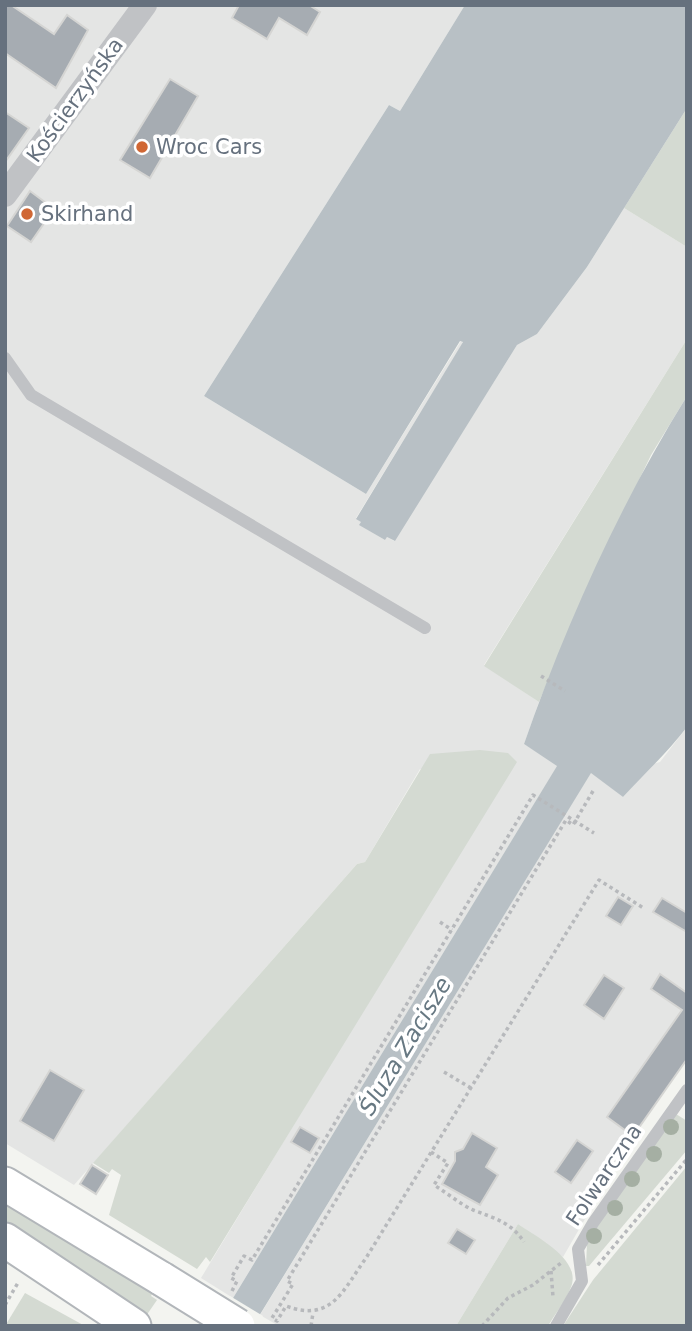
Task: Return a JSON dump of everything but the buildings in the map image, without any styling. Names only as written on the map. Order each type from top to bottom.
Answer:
[{"type":"main road","points":[[5,1184],[238,1326]]},
{"type":"main road","points":[[5,1240],[134,1326]]},
{"type":"street","name":"Kościerzyńska","points":[[5,195],[145,5]]},
{"type":"lane","points":[[5,358],[30,395],[425,628]]},
{"type":"lane","name":"Folwarczna","points":[[582,1281],[578,1249],[687,1090]]},
{"type":"lane","points":[[556,1326],[582,1281]]},
{"type":"path","points":[[541,676],[565,691]]},
{"type":"path","points":[[593,791],[573,825],[566,820],[287,1280],[293,1284],[272,1318],[277,1321],[286,1306],[313,1313],[327,1308],[340,1295],[600,880],[645,909]]},
{"type":"path","points":[[238,1265],[244,1256],[252,1260],[535,796],[594,833]]},
{"type":"path","points":[[440,922],[452,930]]},
{"type":"path","points":[[444,1072],[471,1088]]},
{"type":"path","points":[[431,1152],[448,1163],[434,1185],[474,1210],[485,1212],[515,1228],[524,1242]]},
{"type":"path","points":[[582,1281],[687,1159]]},
{"type":"path","points":[[482,1326],[508,1298],[533,1285],[561,1263]]},
{"type":"path","points":[[311,1326],[313,1313]]},
{"type":"shaded area","points":[[5,5],[465,5],[400,111],[389,105],[204,396],[366,494],[461,341],[463,343],[356,518],[361,522],[360,525],[385,540],[387,537],[394,541],[517,345],[537,334],[587,267],[624,208],[687,247],[687,339],[484,665],[539,702],[524,744],[558,765],[233,1298],[201,1278],[495,793],[420,769],[365,862],[357,864],[74,1185],[5,1143]]},
{"type":"shaded area","points":[[687,108],[687,247],[624,208]]},
{"type":"shaded area","points":[[687,339],[687,396],[651,455],[586,591],[539,702],[484,666]]},
{"type":"shaded area","points":[[687,727],[687,1059],[633,1136],[563,1257],[518,1224],[456,1326],[279,1326],[260,1315],[591,772],[623,797],[653,764],[660,762]]},
{"type":"shaded area","points":[[480,750],[508,753],[517,762],[210,1262],[206,1257],[197,1269],[109,1215],[121,1175],[112,1169],[109,1173],[93,1163],[357,864],[365,862],[430,754]]},
{"type":"shaded area","points":[[676,1114],[687,1121],[687,1150],[589,1266],[586,1266],[587,1244],[594,1230]]},
{"type":"shaded area","points":[[687,1166],[687,1326],[563,1326],[593,1280]]},
{"type":"shaded area","points":[[5,1198],[155,1289],[151,1296],[157,1300],[146,1316],[5,1228]]},
{"type":"shaded area","points":[[518,1224],[546,1242],[570,1267],[573,1277],[571,1287],[563,1302],[548,1326],[456,1326]]},
{"type":"shaded area","points":[[25,1293],[85,1326],[5,1326]]},
{"type":"water","points":[[465,5],[687,5],[687,108],[587,267],[537,334],[517,345],[395,541],[387,537],[385,540],[359,525],[361,522],[356,519],[463,342],[460,341],[366,494],[204,396],[389,105],[400,111]]},
{"type":"water","name":"Śluza Zacisze","points":[[687,396],[687,727],[623,797],[591,773],[253,1326],[216,1326],[557,766],[524,744],[558,654],[596,566],[639,479]]},
{"type":"pier","points":[[230,1296],[263,1316],[258,1326],[213,1326]]},
{"type":"place","name":"Wroc Cars","points":[[142,147]]},
{"type":"place","name":"Skirhand","points":[[27,214]]}]
